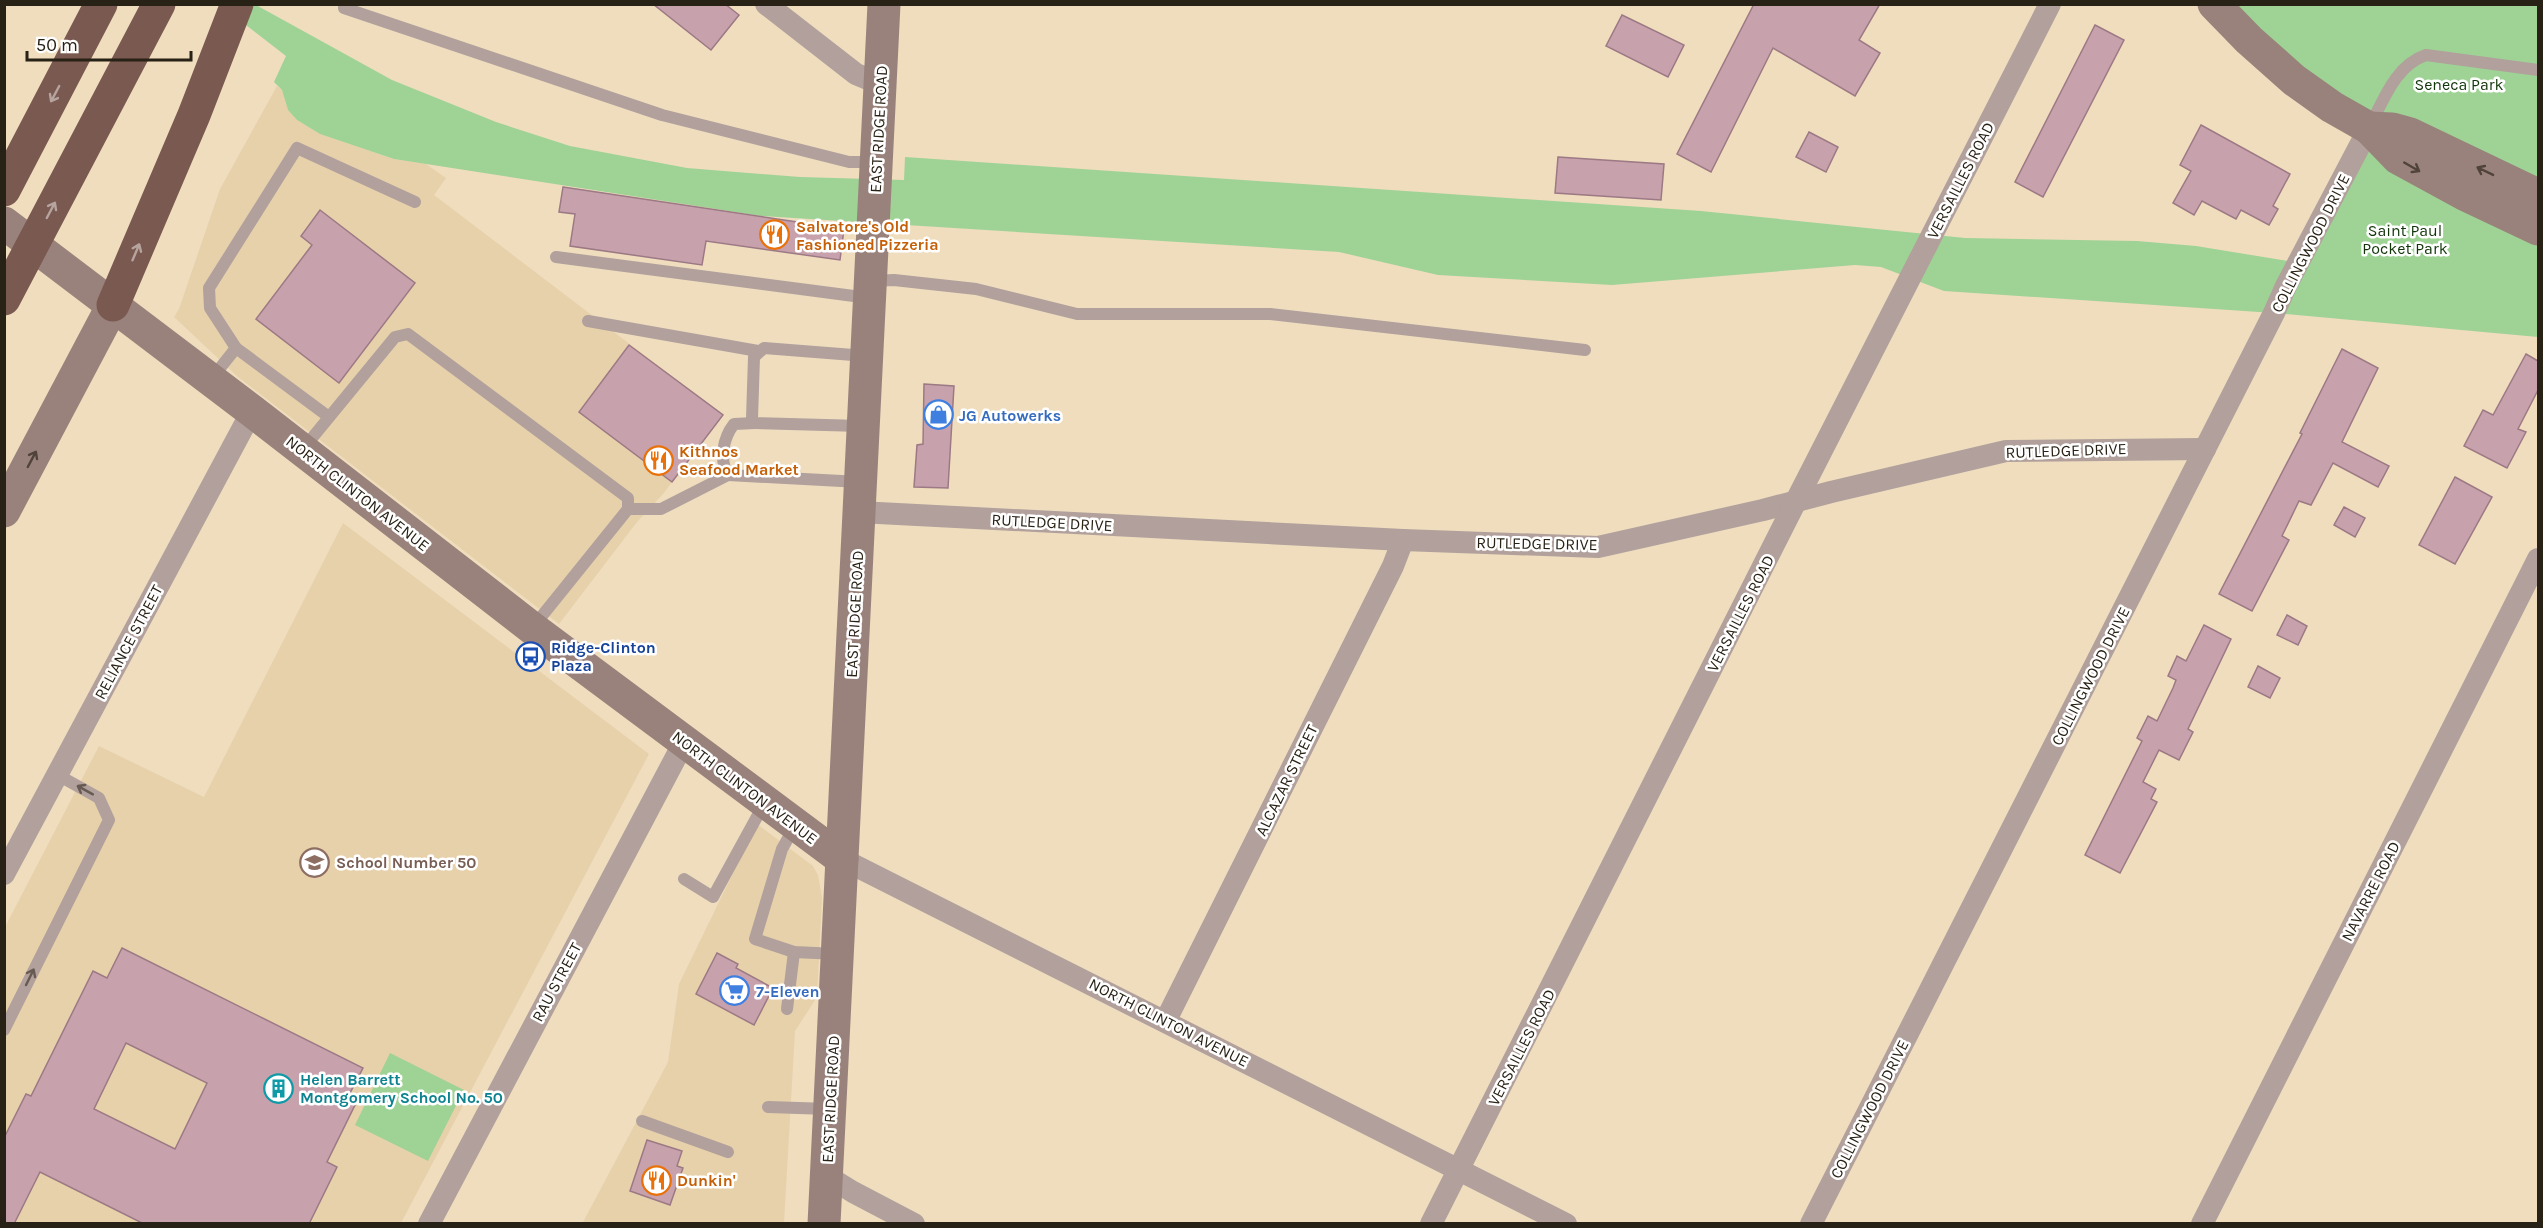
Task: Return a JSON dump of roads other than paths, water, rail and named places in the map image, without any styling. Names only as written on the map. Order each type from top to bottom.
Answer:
[{"type":"highway","points":[[4,190],[101,4]]},
{"type":"highway","points":[[4,299],[159,4]]},
{"type":"highway","points":[[103,298],[194,115],[237,4]]},
{"type":"main road","name":"EAST RIDGE ROAD","points":[[824,1224],[884,4]]},
{"type":"main road","points":[[2214,4],[2249,40],[2294,80],[2332,107],[2369,128],[2390,152],[2413,167],[2538,229]]},
{"type":"main road","points":[[2369,128],[2392,129],[2410,134],[2538,195]]},
{"type":"main road","name":"NORTH CLINTON AVENUE","points":[[4,223],[211,379],[532,628],[842,859]]},
{"type":"main road","points":[[4,511],[103,298]]},
{"type":"street","points":[[766,4],[855,74],[868,80],[880,81]]},
{"type":"street","name":"VERSAILLES ROAD","points":[[1431,1224],[2050,4]]},
{"type":"street","name":"COLLINGWOOD DRIVE","points":[[1811,1224],[2286,286],[2369,128]]},
{"type":"street","name":"RELIANCE STREET","points":[[4,874],[252,411]]},
{"type":"street","name":"RUTLEDGE DRIVE","points":[[860,497],[1403,540],[1598,546],[2006,451],[2205,449]]},
{"type":"street","name":"ALCAZAR STREET","points":[[1166,1020],[1382,587],[1403,540]]},
{"type":"street","name":"NAVARRE ROAD","points":[[2202,1224],[2538,559]]},
{"type":"street","name":"RAU STREET","points":[[429,1224],[684,742]]},
{"type":"street","name":"NORTH CLINTON AVENUE","points":[[842,859],[1166,1020],[1566,1224]]},
{"type":"street","points":[[826,1176],[914,1224]]},
{"type":"lane","points":[[345,4],[344,8],[662,115],[849,162],[876,162]]},
{"type":"lane","points":[[2369,128],[2393,84],[2416,58],[2437,55],[2538,70]]},
{"type":"lane","points":[[329,417],[236,348],[210,308],[209,288],[297,148],[415,202]]},
{"type":"lane","points":[[556,257],[870,290],[894,280],[976,289],[1077,314],[1270,314],[1585,350]]},
{"type":"lane","points":[[588,321],[758,351]]},
{"type":"lane","points":[[302,450],[395,337],[408,334],[628,498],[628,509],[532,628]]},
{"type":"lane","points":[[211,379],[236,348]]},
{"type":"lane","points":[[755,423],[752,419],[754,357],[758,351],[764,348],[867,356]]},
{"type":"lane","points":[[728,475],[723,466],[726,434],[734,424],[863,426]]},
{"type":"lane","points":[[628,509],[661,509],[728,475],[860,497]]},
{"type":"lane","points":[[4,1030],[108,820],[99,798],[56,774]]},
{"type":"lane","points":[[684,879],[713,897],[765,803]]},
{"type":"lane","points":[[795,825],[782,849],[754,939],[794,952],[837,954]]},
{"type":"lane","points":[[787,1009],[794,952]]},
{"type":"lane","points":[[768,1107],[830,1109]]},
{"type":"lane","points":[[642,1121],[728,1152]]},
{"type":"place","name":"Salvatore's Old Fashioned Pizzeria","points":[[775,235]]},
{"type":"place","name":"JG Autowerks","points":[[938,415]]},
{"type":"place","name":"Kithnos Seafood Market","points":[[658,460]]},
{"type":"place","name":"Ridge-Clinton Plaza","points":[[530,656]]},
{"type":"place","name":"School Number 50","points":[[315,862]]},
{"type":"place","name":"7-Eleven","points":[[735,991]]},
{"type":"place","name":"Helen Barrett Montgomery School No. 50","points":[[279,1088]]},
{"type":"place","name":"Dunkin'","points":[[656,1180]]},
{"type":"park label","name":"Seneca Park","points":[[2459,84]]},
{"type":"park label","name":"Saint Paul Pocket Park","points":[[2405,239]]}]
